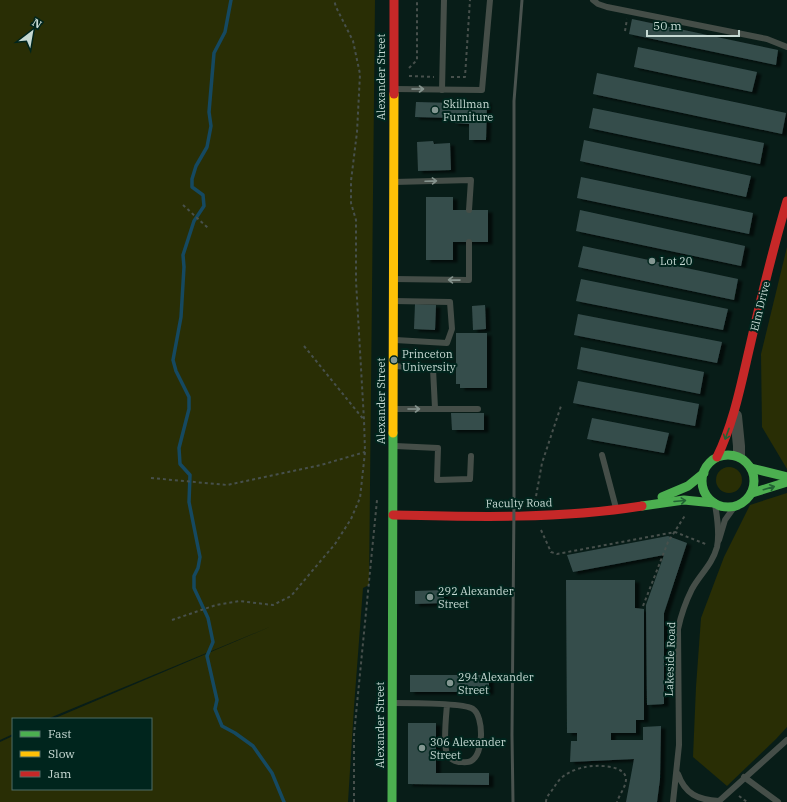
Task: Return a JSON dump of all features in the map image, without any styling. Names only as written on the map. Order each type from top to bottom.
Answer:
[{"type":"street","name":"Alexander Street","points":[[392,802],[394,408],[392,182],[394,0]]},
{"type":"street","name":"Elm Drive","points":[[717,457],[736,411],[750,346],[787,201]]},
{"type":"street","name":"Elm Drive","points":[[736,411],[739,456]]},
{"type":"street","points":[[752,493],[754,485],[752,468],[739,456],[724,455],[717,457],[711,461],[704,472],[702,481],[704,489],[708,497],[714,503],[721,506],[735,506],[742,503],[752,493],[787,482]]},
{"type":"street","points":[[752,468],[787,477]]},
{"type":"street","name":"Faculty Road","points":[[645,504],[688,486],[704,472]]},
{"type":"street","name":"Faculty Road","points":[[393,516],[514,516],[586,513],[616,510],[645,504],[686,500],[714,503]]},
{"type":"lane","points":[[442,90],[444,0]]},
{"type":"lane","points":[[393,89],[482,90],[490,0]]},
{"type":"lane","points":[[593,0],[598,4],[607,7],[775,42],[787,47]]},
{"type":"lane","points":[[607,7],[610,0]]},
{"type":"lane","points":[[775,42],[787,51]]},
{"type":"lane","points":[[392,182],[471,180],[469,210]]},
{"type":"lane","points":[[393,279],[469,280],[469,242]]},
{"type":"lane","points":[[393,301],[450,302],[452,329],[447,344],[393,340]]},
{"type":"lane","points":[[393,366],[434,369],[435,408]]},
{"type":"lane","points":[[394,408],[478,409]]},
{"type":"lane","points":[[393,446],[438,448],[437,480],[470,479],[471,456]]},
{"type":"lane","points":[[602,455],[608,472],[616,510]]},
{"type":"lane","name":"Lakeside Road","points":[[673,802],[677,772],[678,745],[678,629],[681,616],[692,589],[707,569],[713,558],[717,545],[718,519],[714,503]]},
{"type":"lane","points":[[717,545],[725,520],[735,506]]},
{"type":"lane","points":[[392,703],[447,705],[466,706],[474,709],[480,716],[480,747],[478,754],[472,761],[455,762],[447,753],[447,705]]},
{"type":"lane","points":[[677,772],[682,785],[690,793],[704,799],[719,801],[787,740]]},
{"type":"lane","points":[[744,777],[778,802]]},
{"type":"path","points":[[172,620],[211,607],[239,601],[273,605],[291,596],[335,544],[351,519],[360,498],[365,452],[356,281],[356,220],[351,203],[351,181],[357,132],[360,74],[353,41],[336,8],[334,0]]},
{"type":"path","points":[[417,0],[417,60],[409,67],[409,76],[436,77]]},
{"type":"path","points":[[451,77],[465,77],[470,0]]},
{"type":"path","points":[[625,31],[628,18]]},
{"type":"path","points":[[184,205],[208,228]]},
{"type":"path","points":[[304,346],[364,420]]},
{"type":"path","points":[[534,503],[542,463],[561,406]]},
{"type":"path","points":[[152,478],[227,485],[321,465],[365,452]]},
{"type":"path","points":[[354,802],[354,735],[377,500]]},
{"type":"path","points":[[643,606],[668,542],[689,510]]},
{"type":"path","points":[[541,529],[551,552],[557,554],[675,532],[708,545]]},
{"type":"path","points":[[546,802],[546,798],[564,775],[584,767],[597,766],[614,767],[619,769],[624,774],[626,780],[617,802]]},
{"type":"green space","points":[[0,0],[375,0],[369,585],[363,588],[348,802],[0,802],[0,742],[12,736],[12,790],[152,790],[152,718],[55,718],[272,626],[49,718],[12,718],[12,734],[0,740]]},
{"type":"green space","points":[[787,247],[787,469],[762,427],[761,354]]},
{"type":"green space","points":[[729,467],[738,471],[742,480],[738,489],[729,493],[720,489],[716,480],[720,471]]},
{"type":"green space","points":[[787,493],[787,727],[727,786],[693,757],[701,618],[724,557],[750,505]]},
{"type":"building","points":[[632,19],[778,50],[776,65],[629,34]]},
{"type":"building","points":[[638,47],[757,72],[752,92],[634,67]]},
{"type":"building","points":[[597,73],[786,113],[782,134],[593,94]]},
{"type":"building","points":[[454,101],[487,101],[486,140],[469,140],[469,124],[454,123],[453,118],[415,117],[416,102],[454,103]]},
{"type":"building","points":[[593,108],[764,143],[760,164],[589,128]]},
{"type":"building","points":[[584,140],[751,176],[746,197],[580,161]]},
{"type":"building","points":[[433,141],[434,144],[450,143],[451,170],[418,171],[417,142]]},
{"type":"building","points":[[581,177],[753,213],[749,234],[577,198]]},
{"type":"building","points":[[426,197],[453,197],[453,210],[488,210],[488,242],[453,242],[453,260],[426,260]]},
{"type":"building","points":[[580,210],[745,246],[741,266],[576,231]]},
{"type":"building","points":[[583,246],[738,279],[734,300],[578,267]]},
{"type":"building","points":[[581,279],[728,309],[723,330],[576,301]]},
{"type":"building","points":[[415,304],[436,305],[435,330],[414,329]]},
{"type":"building","points":[[485,305],[486,329],[473,330],[472,306]]},
{"type":"building","points":[[578,314],[722,342],[717,363],[574,335]]},
{"type":"building","points":[[456,333],[487,333],[487,388],[460,388],[460,384],[456,384]]},
{"type":"building","points":[[581,347],[704,372],[700,394],[577,369]]},
{"type":"building","points":[[578,381],[699,404],[695,426],[573,403]]},
{"type":"building","points":[[451,413],[484,413],[484,430],[452,430]]},
{"type":"building","points":[[592,418],[669,433],[664,453],[587,439]]},
{"type":"building","points":[[668,536],[687,543],[664,613],[664,704],[647,705],[646,605],[664,555],[573,572],[567,555]]},
{"type":"building","points":[[566,580],[635,580],[635,608],[644,609],[644,720],[636,720],[636,733],[611,733],[611,740],[643,740],[643,727],[661,726],[660,779],[657,802],[626,802],[634,759],[570,762],[571,741],[577,741],[577,733],[567,733]]},
{"type":"building","name":"292 Alexander Street","points":[[444,590],[444,603],[415,604],[415,591]]},
{"type":"building","name":"294 Alexander Street","points":[[410,675],[489,675],[489,692],[410,692]]},
{"type":"building","name":"306 Alexander Street","points":[[408,723],[436,723],[436,773],[489,773],[489,785],[408,784]]},
{"type":"waterway","points":[[231,0],[225,32],[214,53],[209,112],[211,126],[207,147],[196,166],[192,179],[192,187],[203,195],[204,206],[194,221],[183,255],[184,267],[181,317],[173,360],[176,371],[189,397],[189,409],[179,448],[180,464],[190,475],[189,502],[200,557],[198,568],[194,576],[194,588],[208,618],[213,642],[207,656],[217,700],[215,709],[222,726],[253,746],[272,773],[284,802]]},
{"type":"railway","points":[[513,802],[514,101],[522,0]]},
{"type":"traffic: fast","points":[[392,802],[393,433]]},
{"type":"traffic: fast","points":[[723,455],[733,455],[742,459],[750,467],[754,476],[754,481],[754,486],[750,495],[742,503],[733,507],[723,507],[714,503],[706,495],[702,486],[702,476],[706,467],[714,459],[723,455]]},
{"type":"traffic: fast","points":[[751,468],[787,477]]},
{"type":"traffic: fast","points":[[662,497],[688,486],[704,473]]},
{"type":"traffic: fast","points":[[752,493],[787,482]]},
{"type":"traffic: fast","points":[[642,506],[684,500],[714,503]]},
{"type":"traffic: slow","points":[[393,433],[394,94]]},
{"type":"traffic: jam","points":[[394,0],[394,94]]},
{"type":"traffic: jam","points":[[717,457],[728,430],[736,403],[767,274],[787,201]]},
{"type":"traffic: jam","points":[[393,515],[549,515],[642,506]]},
{"type":"place","name":"Skillman Furniture","points":[[435,110]]},
{"type":"place","name":"Lot 20","points":[[652,261]]},
{"type":"place","name":"Princeton University","points":[[394,360]]},
{"type":"place","name":"292 Alexander Street","points":[[430,597]]},
{"type":"place","name":"294 Alexander Street","points":[[450,683]]},
{"type":"place","name":"306 Alexander Street","points":[[422,748]]}]
